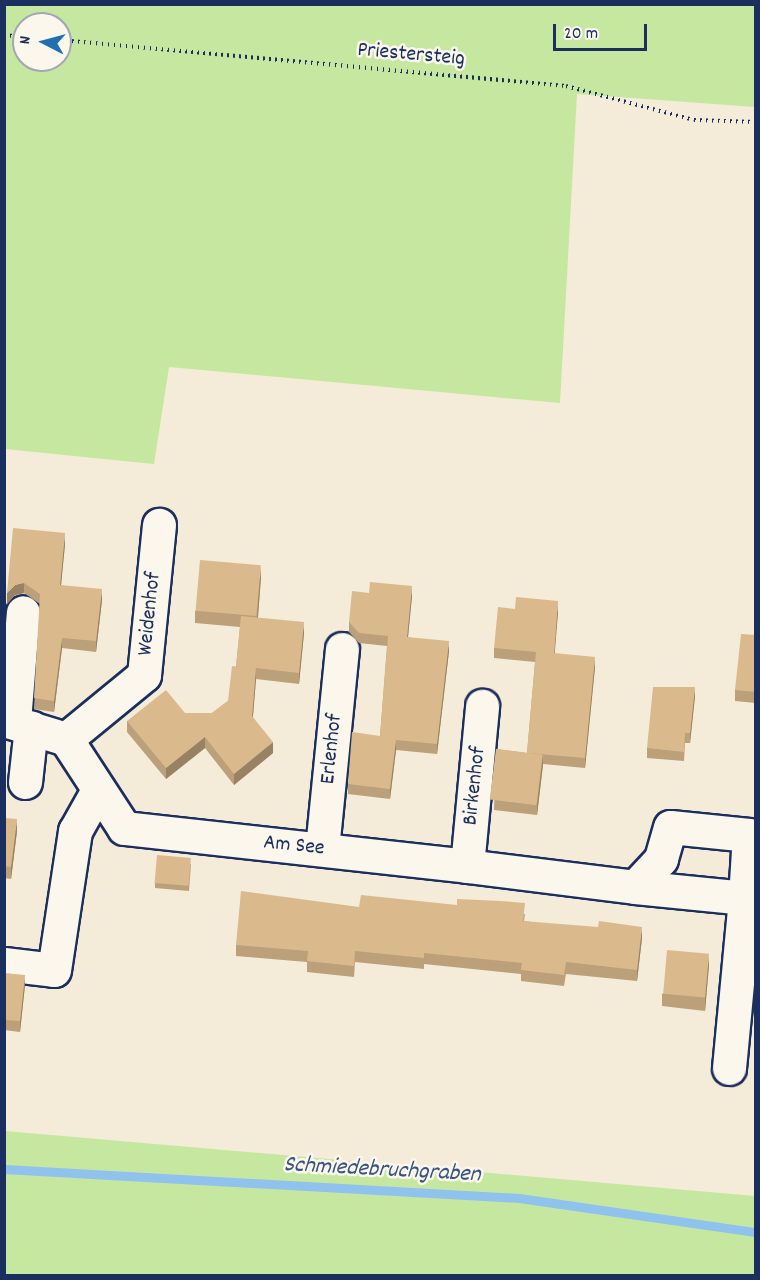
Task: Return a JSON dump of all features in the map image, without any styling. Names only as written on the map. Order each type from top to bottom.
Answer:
[{"type":"street","name":"Weidenhof","points":[[66,739],[144,675],[159,525]]},
{"type":"street","points":[[23,612],[16,722],[26,782]]},
{"type":"street","name":"Erlenhof","points":[[322,849],[342,649]]},
{"type":"street","name":"Birkenhof","points":[[467,866],[482,706]]},
{"type":"street","points":[[16,722],[66,739]]},
{"type":"street","name":"Am See","points":[[66,739],[124,828],[745,898]]},
{"type":"street","points":[[4,964],[54,970],[75,831],[98,790]]},
{"type":"street","points":[[635,887],[661,859],[670,827],[749,835],[729,1068]]},
{"type":"path","name":"Priestersteig","points":[[72,41],[566,86],[694,120],[756,122]]},
{"type":"green space","points":[[4,5],[755,5],[755,107],[577,94],[560,403],[169,367],[154,464],[5,449]]},
{"type":"green space","points":[[5,1131],[755,1196],[755,1275],[5,1275]]},
{"type":"building","points":[[13,528],[65,533],[60,585],[102,589],[96,641],[62,638],[54,701],[34,698],[40,594],[24,583],[15,585],[7,593]]},
{"type":"building","points":[[200,560],[261,565],[256,616],[196,611]]},
{"type":"building","points":[[370,582],[412,586],[407,637],[449,641],[437,744],[396,740],[390,789],[348,784],[352,732],[380,736],[388,636],[359,633],[349,622],[352,591],[369,593]]},
{"type":"building","points":[[516,597],[558,601],[554,653],[595,657],[585,758],[527,753],[536,652],[494,648],[498,607],[515,609]]},
{"type":"building","points":[[241,616],[304,622],[299,673],[256,668],[252,716],[273,742],[234,774],[205,737],[166,768],[127,721],[166,690],[185,713],[212,713],[228,701],[232,666],[239,667],[236,666]]},
{"type":"building","points":[[741,634],[756,635],[756,692],[735,690]]},
{"type":"building","points":[[653,687],[695,687],[690,733],[685,733],[684,752],[647,748]]},
{"type":"building","points":[[496,749],[543,755],[536,805],[490,800]]},
{"type":"building","points":[[4,818],[17,819],[11,867],[4,866]]},
{"type":"building","points":[[157,855],[191,858],[188,886],[155,883]]},
{"type":"building","points":[[241,891],[359,907],[361,895],[457,905],[457,899],[525,903],[523,921],[598,927],[599,921],[642,927],[637,970],[566,962],[564,975],[521,970],[522,963],[424,953],[424,958],[355,951],[354,966],[307,961],[308,951],[236,945]]},
{"type":"building","points":[[667,950],[709,954],[705,997],[663,994]]},
{"type":"building","points":[[4,973],[25,975],[20,1021],[4,1020]]},
{"type":"waterway","name":"Schmiedebruchgraben","points":[[4,1169],[519,1198],[756,1232]]}]
